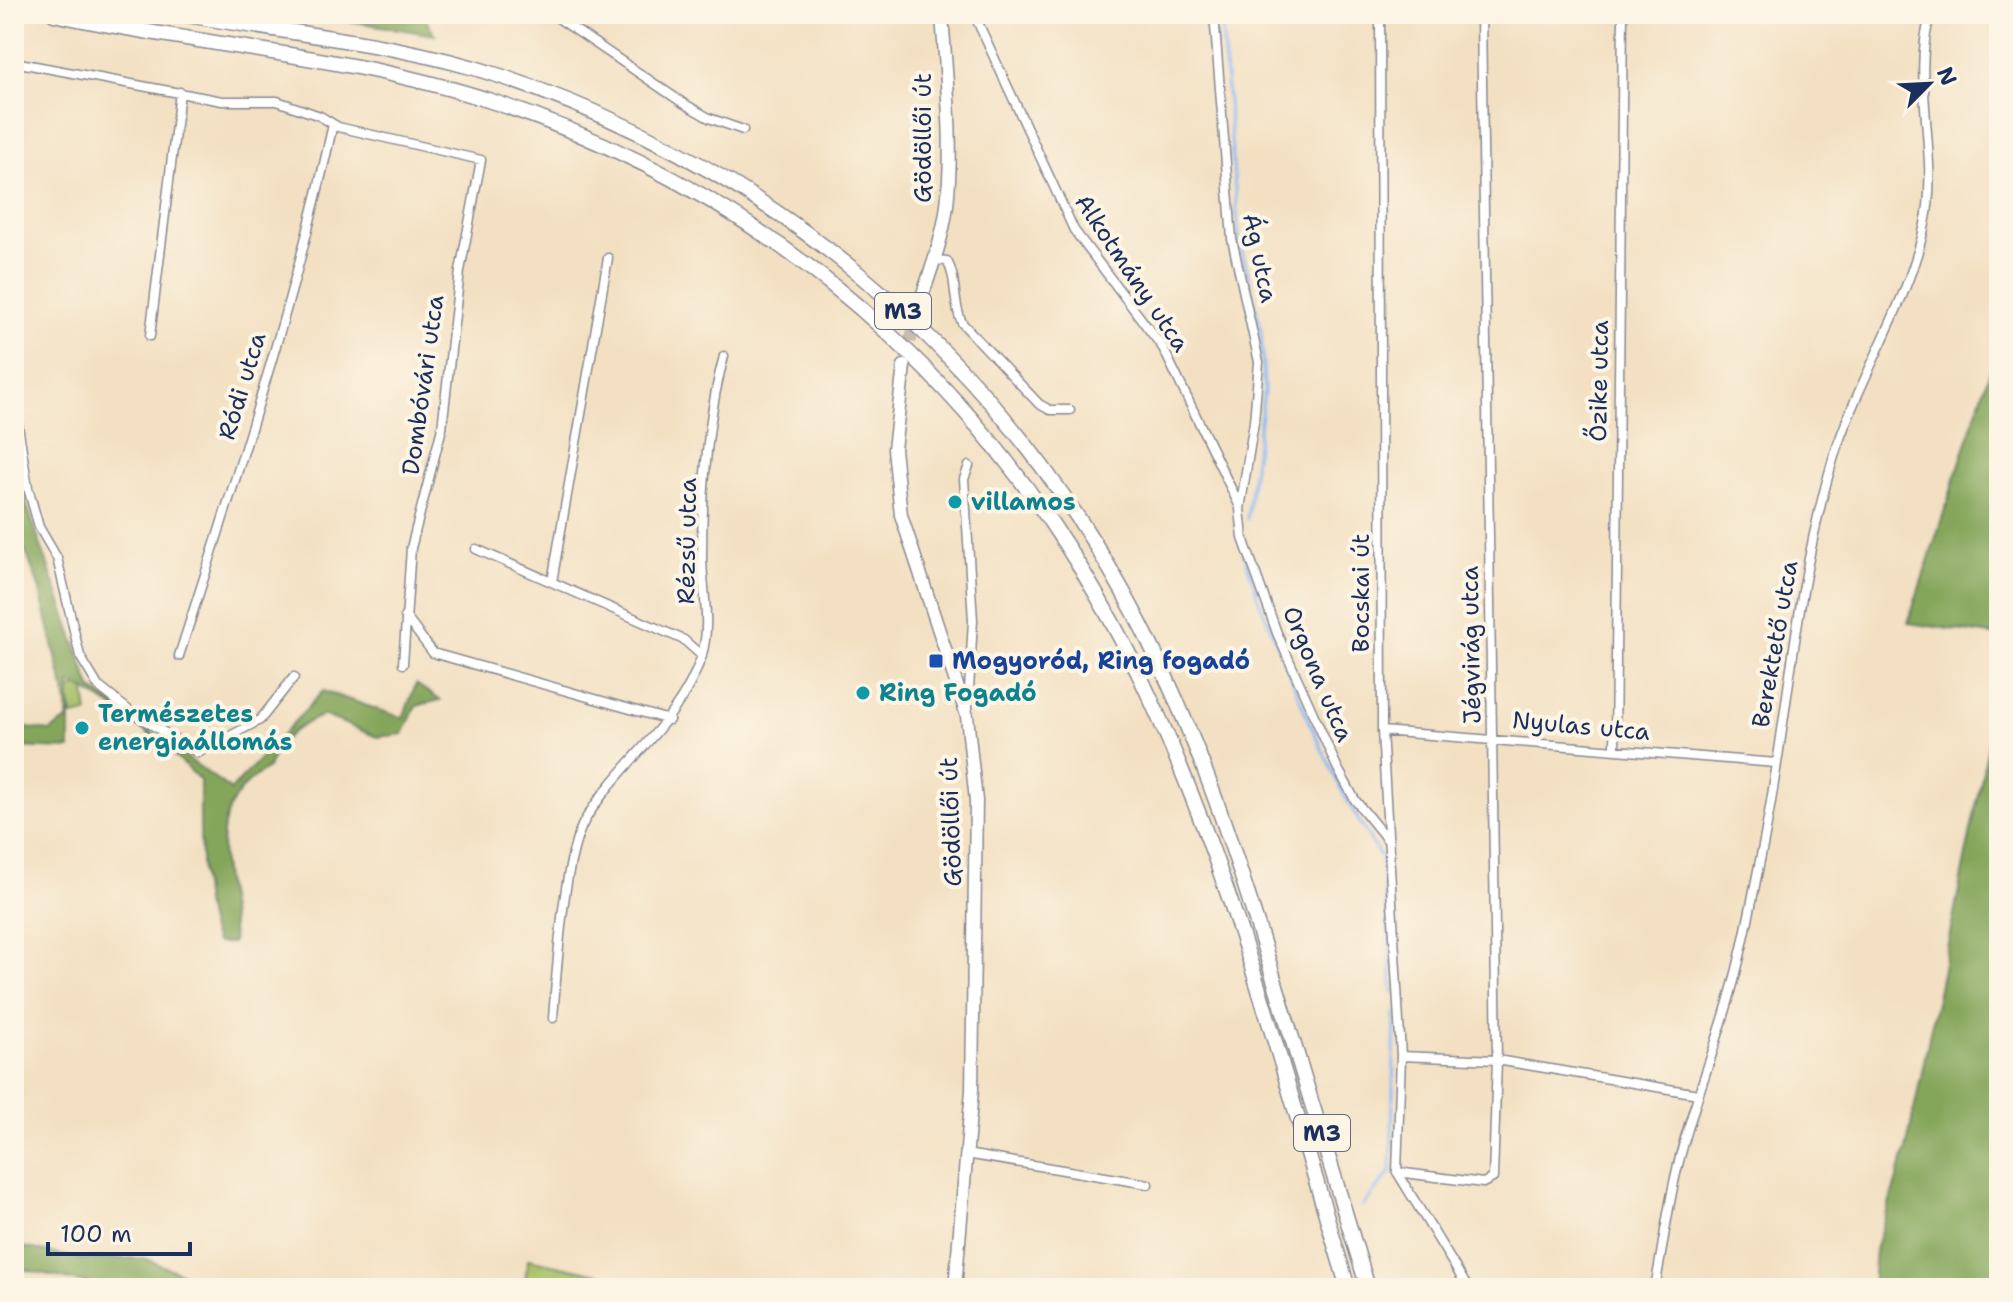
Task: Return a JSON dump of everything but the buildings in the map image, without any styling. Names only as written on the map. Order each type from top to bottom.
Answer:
[{"type":"highway","name":"M3","points":[[54,14],[388,74],[454,90],[543,119],[656,169],[728,209],[829,280],[904,344],[969,414],[1020,477],[1070,550],[1129,654],[1171,746],[1220,874],[1348,1288]]},
{"type":"highway","name":"M3","points":[[183,14],[376,45],[458,64],[528,87],[626,126],[709,168],[804,229],[852,266],[957,363],[1015,429],[1065,496],[1123,592],[1173,695],[1241,872],[1368,1288]]},
{"type":"highway","points":[[1326,1217],[1339,1288]]},
{"type":"main road","name":"Gödöllői út","points":[[919,305],[935,260],[947,206],[950,140],[942,14]]},
{"type":"main road","name":"Gödöllői út","points":[[904,366],[894,449],[901,515],[967,716],[976,801],[972,1090],[955,1288]]},
{"type":"street","points":[[552,14],[683,103],[709,118],[743,130]]},
{"type":"street","name":"Alkotmány utca","points":[[974,14],[1074,230],[1163,348],[1240,509]]},
{"type":"street","name":"Ág utca","points":[[1214,14],[1232,239],[1259,362],[1256,410],[1240,509]]},
{"type":"street","name":"Bocskai út","points":[[1380,14],[1382,731],[1401,1056],[1397,1172]]},
{"type":"street","name":"Jégvirág utca","points":[[1397,1172],[1483,1183],[1493,1178],[1497,1060],[1481,14]]},
{"type":"street","name":"Őzike utca","points":[[1615,749],[1623,14]]},
{"type":"street","name":"Berektető utca","points":[[1655,1288],[1675,1177],[1732,988],[1763,843],[1814,534],[1832,463],[1852,404],[1913,272],[1926,220],[1929,175],[1925,61],[1926,28],[1931,14]]},
{"type":"street","points":[[14,62],[222,101],[277,101],[333,124]]},
{"type":"street","points":[[150,336],[180,92]]},
{"type":"street","name":"Dombóvári utca","points":[[333,124],[481,160],[460,271],[442,428],[411,548],[403,664]]},
{"type":"street","name":"Ródi utca","points":[[179,656],[315,208],[333,124]]},
{"type":"street","points":[[552,582],[608,258]]},
{"type":"street","points":[[935,260],[947,261],[952,269],[957,313],[962,323],[1039,404],[1050,410],[1070,410]]},
{"type":"street","name":"Rézsű utca","points":[[553,1018],[579,835],[587,817],[629,760],[669,720],[702,656],[706,619],[702,555],[713,396],[724,356]]},
{"type":"street","points":[[14,400],[28,488],[39,527],[57,558],[80,656],[98,686],[131,712],[198,753],[260,720],[294,677]]},
{"type":"street","points":[[967,716],[973,620],[964,479],[969,466]]},
{"type":"street","name":"Orgona utca","points":[[1240,509],[1243,538],[1261,592],[1331,754],[1355,800],[1389,842]]},
{"type":"street","points":[[476,549],[684,640],[702,656]]},
{"type":"street","points":[[404,616],[433,653],[669,720]]},
{"type":"street","name":"Nyulas utca","points":[[1382,731],[1776,763]]},
{"type":"street","points":[[1401,1056],[1497,1060],[1698,1094]]},
{"type":"street","points":[[966,1154],[1148,1184]]},
{"type":"street","points":[[1397,1172],[1468,1288]]},
{"type":"green space","points":[[306,14],[422,14],[435,35]]},
{"type":"green space","points":[[1999,343],[1999,636],[1908,623]]},
{"type":"green space","points":[[14,413],[27,506],[91,688],[231,790],[323,691],[403,718],[416,684],[440,700],[416,706],[403,734],[377,737],[323,715],[314,719],[289,735],[277,749],[268,768],[239,793],[230,806],[225,822],[222,855],[232,943],[216,943],[206,909],[201,864],[200,780],[171,753],[122,714],[70,683],[70,749],[14,747],[14,726],[50,731],[67,720],[67,702],[39,587],[14,520]]},
{"type":"green space","points":[[84,686],[88,713],[72,716],[68,689]]},
{"type":"green space","points":[[1999,693],[1999,1288],[1872,1288],[1875,1250],[1906,1150]]},
{"type":"green space","points":[[14,1245],[81,1259],[144,1258],[198,1280],[239,1288],[106,1288],[14,1267]]},
{"type":"green space","points":[[528,1259],[664,1288],[524,1288]]},
{"type":"waterway","points":[[1221,14],[1239,239],[1261,329],[1264,391],[1247,519]]},
{"type":"waterway","points":[[1236,527],[1258,598],[1311,726],[1347,801],[1382,859],[1393,992]]},
{"type":"waterway","points":[[1363,1206],[1391,1171],[1395,1012]]},
{"type":"tunnel","points":[[906,359],[919,305]]},
{"type":"place","name":"villamos","points":[[955,502]]},
{"type":"place","name":"Mogyoród, Ring fogadó","points":[[936,661]]},
{"type":"place","name":"Ring Fogadó","points":[[863,693]]},
{"type":"place","name":"Természetes energiaállomás","points":[[82,728]]}]
